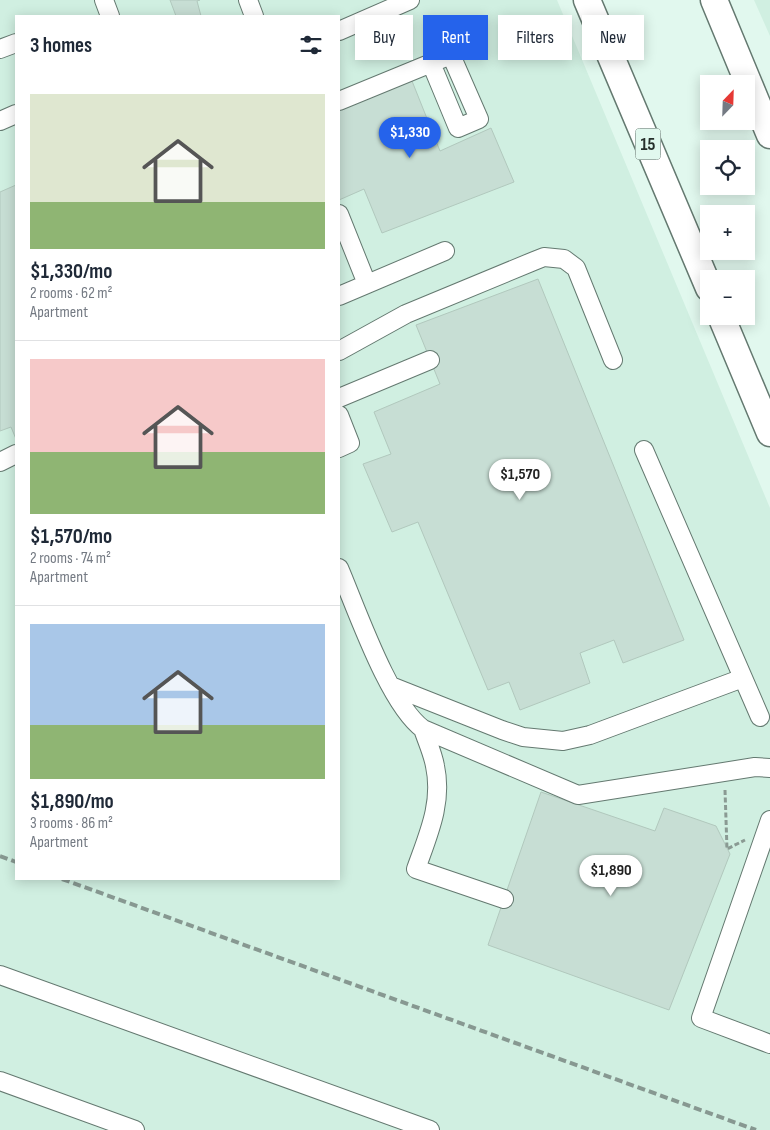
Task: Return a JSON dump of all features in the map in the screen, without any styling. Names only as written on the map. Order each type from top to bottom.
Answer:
[{"type":"highway","name":"15","points":[[587,0],[701,270]]},
{"type":"highway","points":[[714,0],[770,135]]},
{"type":"highway","points":[[725,325],[770,433]]},
{"type":"street","points":[[104,0],[110,15]]},
{"type":"street","points":[[248,0],[254,15]]},
{"type":"street","points":[[340,31],[410,0]]},
{"type":"street","points":[[0,49],[15,43]]},
{"type":"street","points":[[340,100],[431,63]]},
{"type":"street","points":[[0,121],[15,114]]},
{"type":"street","points":[[340,216],[367,284]]},
{"type":"street","points":[[340,296],[445,251]]},
{"type":"street","points":[[340,350],[414,310],[544,257],[554,257],[564,259],[576,268],[614,360]]},
{"type":"street","points":[[340,398],[430,360]]},
{"type":"street","points":[[340,418],[350,443],[340,448]]},
{"type":"street","points":[[644,450],[760,717]]},
{"type":"street","points":[[0,462],[15,454]]},
{"type":"street","points":[[340,570],[391,686],[408,715],[423,729],[578,795],[755,766],[770,768]]},
{"type":"street","points":[[391,686],[502,730],[542,740],[563,741],[590,735],[743,678]]},
{"type":"street","points":[[423,729],[435,765],[438,797],[437,808],[416,869],[504,899]]},
{"type":"street","points":[[770,820],[701,1018],[770,1044]]},
{"type":"street","points":[[0,975],[430,1130]]},
{"type":"street","points":[[0,1081],[135,1130]]},
{"type":"path","points":[[727,803],[727,848]]},
{"type":"shaded area","points":[[0,0],[557,0],[563,15],[498,15],[498,60],[572,60],[572,36],[770,508],[770,1130],[0,1130]]},
{"type":"shaded area","points":[[754,0],[770,0],[770,36]]},
{"type":"building","points":[[170,0],[200,0],[197,1],[201,15],[176,15]]},
{"type":"building","points":[[410,76],[440,151],[491,128],[514,182],[382,233],[364,189],[340,200],[340,106]]},
{"type":"building","points":[[15,185],[15,437],[11,427],[0,431],[0,192]]},
{"type":"building","points":[[538,279],[684,640],[623,663],[614,640],[580,653],[590,683],[520,710],[509,682],[488,690],[418,522],[392,532],[363,464],[391,454],[374,412],[440,384],[416,325]]},
{"type":"building","points":[[541,792],[655,831],[664,808],[716,826],[730,854],[669,1010],[488,945]]},
{"type":"railway","points":[[0,856],[15,862]]},
{"type":"railway","points":[[65,880],[756,1130]]}]
